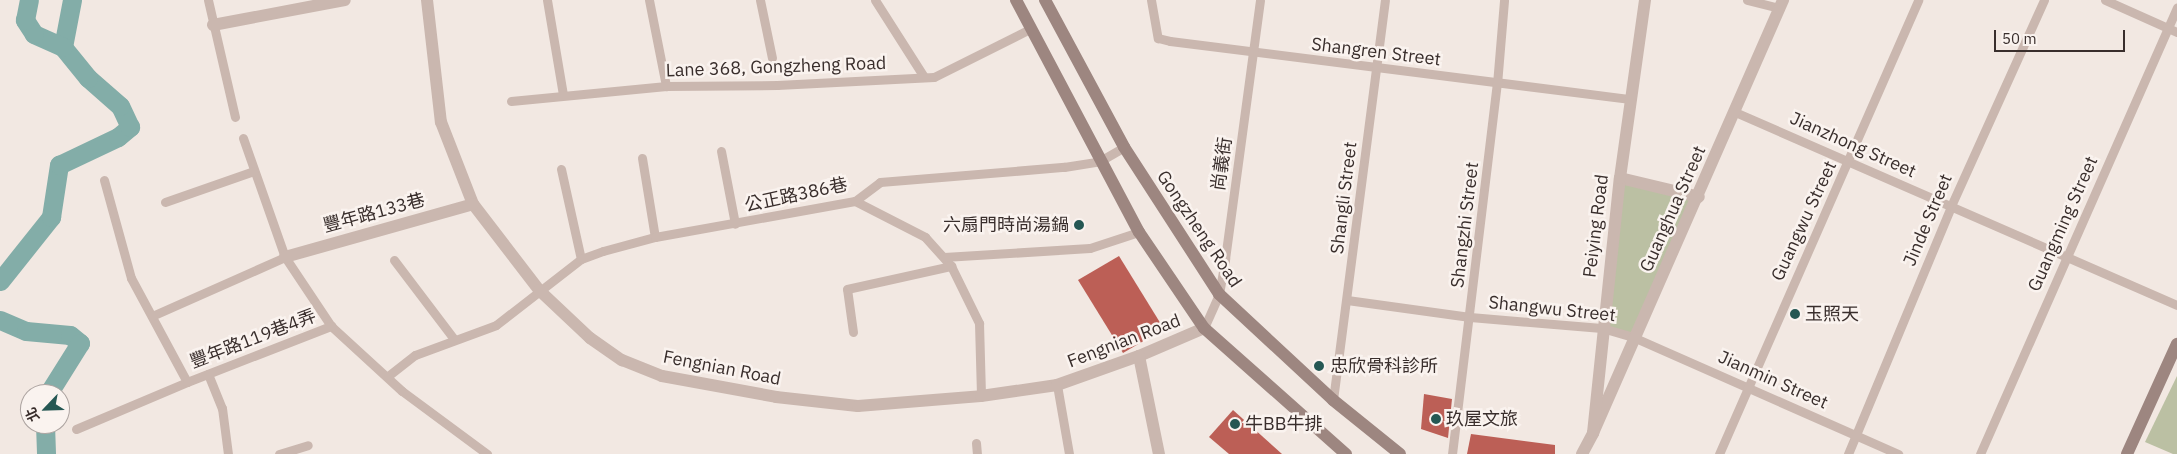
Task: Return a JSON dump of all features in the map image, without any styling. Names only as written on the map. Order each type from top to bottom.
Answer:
[{"type":"street","points":[[213,25],[308,3],[345,0]]},
{"type":"street","name":"Fengnian Road","points":[[427,0],[441,122],[473,204],[539,290],[590,338],[622,360],[662,376],[776,397],[858,406],[981,396],[1057,385],[1139,356],[1204,328]]},
{"type":"street","points":[[1016,0],[1139,232],[1204,328],[1346,454]]},
{"type":"street","name":"Gongzheng Road","points":[[1045,0],[1124,147],[1219,294],[1333,400],[1400,454]]},
{"type":"street","name":"Peiying Road","points":[[1582,454],[1593,433],[1602,328],[1644,0]]},
{"type":"street","name":"Guanghua Street","points":[[1593,433],[1633,337],[1699,197],[1782,4]]},
{"type":"street","points":[[1620,178],[1699,197]]},
{"type":"street","name":"豐年路133巷","points":[[285,256],[473,204]]},
{"type":"street","points":[[2126,454],[2177,344]]},
{"type":"street","points":[[1139,356],[1159,454]]},
{"type":"lane","points":[[208,0],[235,117]]},
{"type":"lane","points":[[547,0],[563,95]]},
{"type":"lane","points":[[649,0],[666,86]]},
{"type":"lane","points":[[760,0],[772,58]]},
{"type":"lane","points":[[875,0],[924,77]]},
{"type":"lane","name":"Shangren Street","points":[[1151,0],[1158,38],[1376,69],[1630,99]]},
{"type":"lane","name":"尚義街","points":[[1204,328],[1219,294],[1260,0]]},
{"type":"lane","name":"Shangli Street","points":[[1333,400],[1385,0]]},
{"type":"lane","name":"Shangzhi Street","points":[[1452,454],[1497,84],[1504,0]]},
{"type":"lane","points":[[1748,0],[1782,4]]},
{"type":"lane","name":"Guangwu Street","points":[[1719,454],[1746,386],[1849,162],[1918,0]]},
{"type":"lane","name":"Jinde Street","points":[[1848,454],[1951,206],[2044,0]]},
{"type":"lane","points":[[2105,0],[2173,30]]},
{"type":"lane","name":"Guangming Street","points":[[1980,454],[2065,256],[2173,30],[2177,8]]},
{"type":"lane","name":"Lane 368, Gongzheng Road","points":[[511,100],[666,86],[777,85],[934,77],[1030,29]]},
{"type":"lane","name":"Jianzhong Street","points":[[1735,112],[2177,305]]},
{"type":"lane","points":[[243,138],[285,256],[331,326],[402,390],[486,454]]},
{"type":"lane","name":"公正路386巷","points":[[388,376],[415,355],[454,339],[496,326],[539,290],[581,259],[656,238],[855,201],[880,182],[1064,167],[1100,161],[1124,147]]},
{"type":"lane","points":[[721,151],[735,224]]},
{"type":"lane","points":[[642,158],[656,238]]},
{"type":"lane","points":[[561,169],[581,259]]},
{"type":"lane","points":[[165,202],[254,171]]},
{"type":"lane","name":"豐年路119巷4弄","points":[[104,180],[131,278],[187,382]]},
{"type":"lane","points":[[855,201],[925,237],[951,266],[979,322],[981,396]]},
{"type":"lane","points":[[944,257],[1090,248],[1139,232]]},
{"type":"lane","points":[[152,316],[285,256]]},
{"type":"lane","points":[[394,260],[454,339]]},
{"type":"lane","points":[[853,332],[847,289],[951,266]]},
{"type":"lane","name":"Shangwu Street","points":[[1347,300],[1470,317],[1602,328],[1633,337]]},
{"type":"lane","name":"豐年路119巷4弄","points":[[76,429],[187,382],[331,326]]},
{"type":"lane","name":"Jianmin Street","points":[[1633,337],[1898,454]]},
{"type":"lane","points":[[208,374],[222,408],[228,454]]},
{"type":"lane","points":[[1057,385],[1068,454]]},
{"type":"lane","points":[[976,443],[977,454]]},
{"type":"lane","points":[[279,454],[308,445]]},
{"type":"green space","points":[[1620,178],[1699,197],[1633,337],[1602,328]]},
{"type":"green space","points":[[2177,376],[2177,454],[2173,454],[2145,442]]},
{"type":"building","points":[[1119,256],[1164,329],[1123,353],[1078,280]]},
{"type":"building","name":"玖屋文旅","points":[[1424,394],[1452,399],[1448,438],[1421,429]]},
{"type":"building","name":"牛BB牛排","points":[[1233,410],[1282,454],[1229,454],[1209,437]]},
{"type":"building","points":[[1471,434],[1555,445],[1555,454],[1467,454]]},
{"type":"waterway","points":[[0,281],[51,217],[59,165],[118,137],[130,127],[120,106],[88,78],[63,47],[34,34],[25,20],[29,0]]},
{"type":"waterway","points":[[63,47],[72,0]]},
{"type":"waterway","points":[[0,320],[26,331],[70,335],[80,343],[54,384]]},
{"type":"waterway","points":[[45,434],[46,454]]},
{"type":"place","name":"六扇門時尚湯鍋","points":[[1079,225]]},
{"type":"place","name":"玉照天","points":[[1795,314]]},
{"type":"place","name":"忠欣骨科診所","points":[[1319,366]]},
{"type":"place","name":"玖屋文旅","points":[[1436,419]]},
{"type":"place","name":"牛BB牛排","points":[[1235,424]]}]
